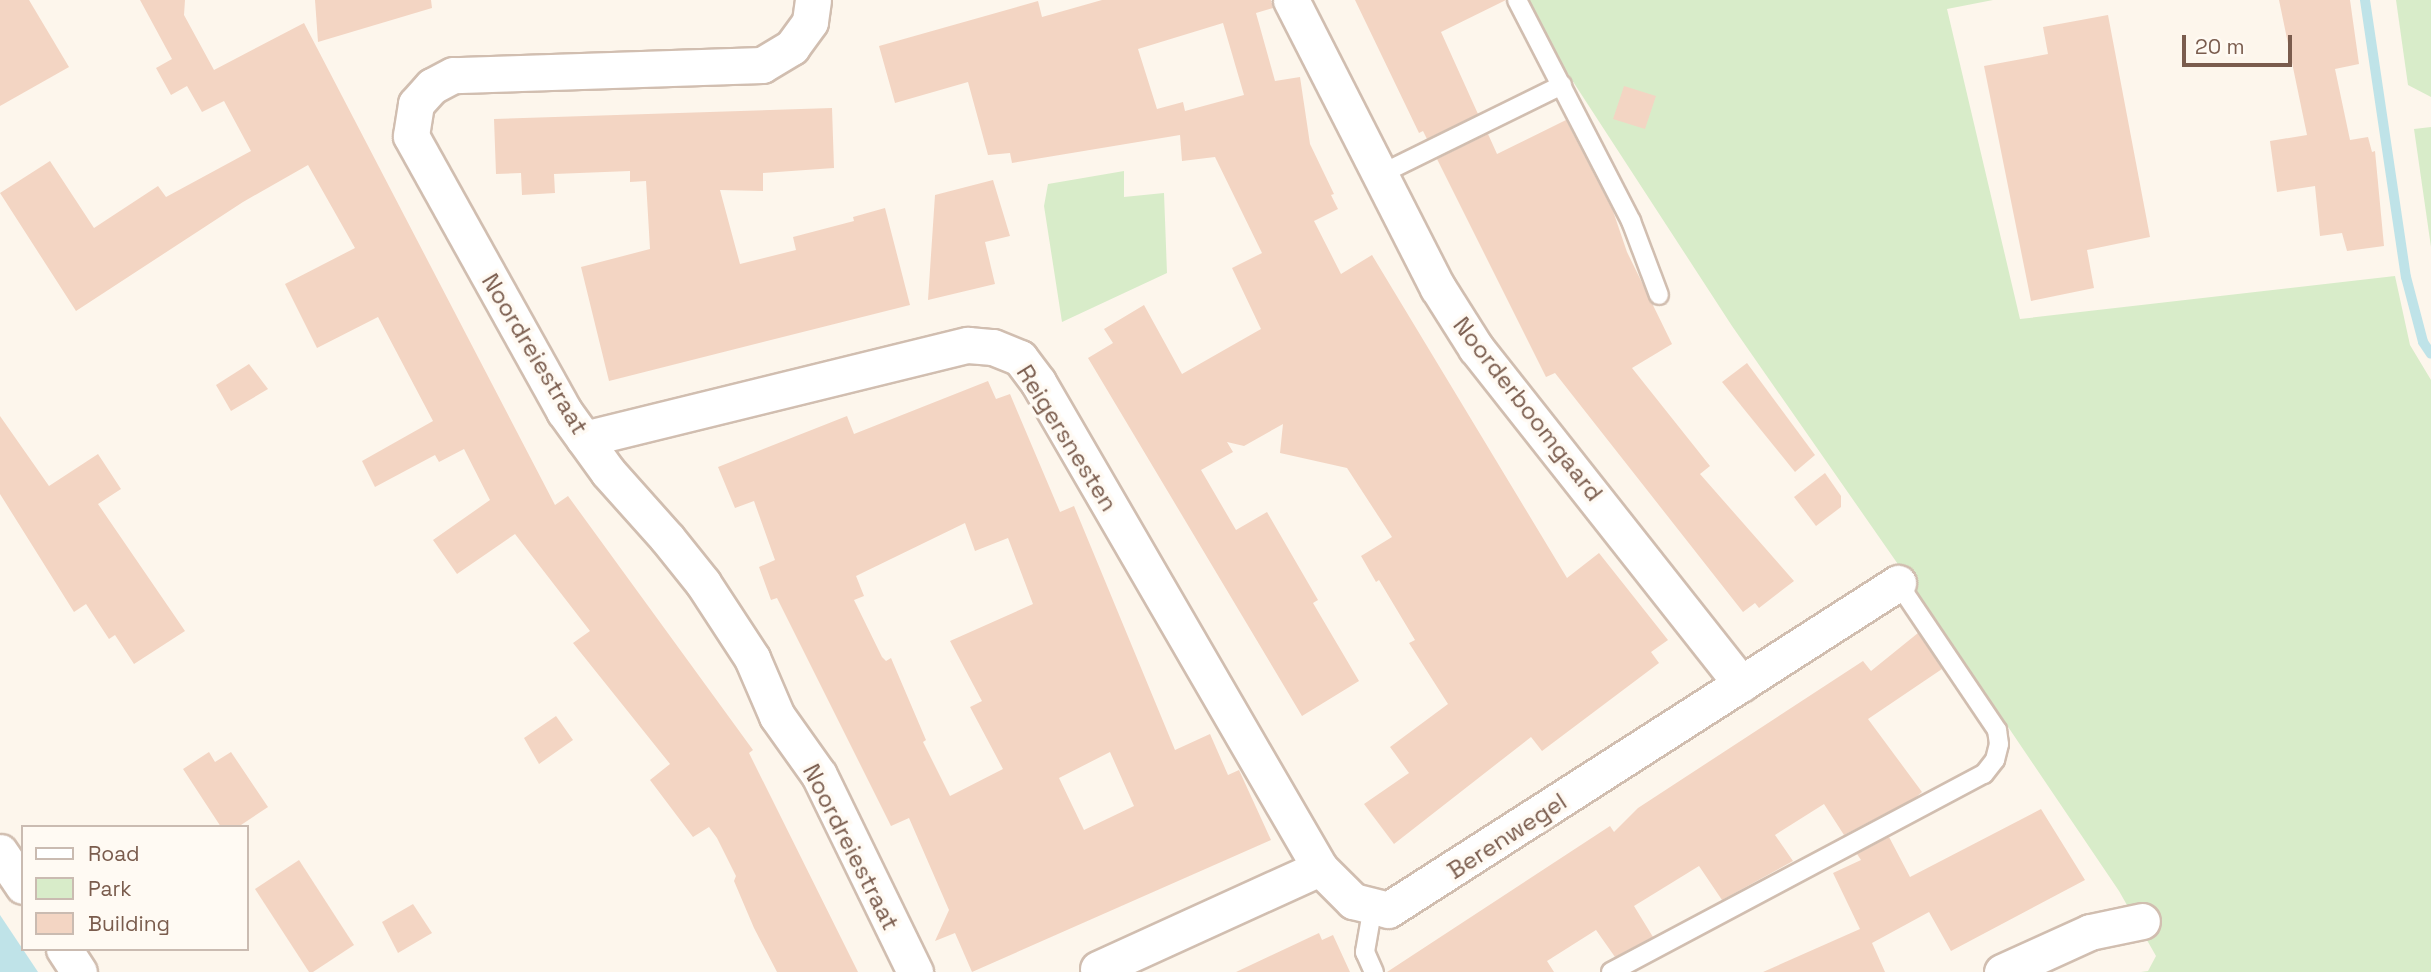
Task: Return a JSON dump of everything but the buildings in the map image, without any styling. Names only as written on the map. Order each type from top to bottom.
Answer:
[{"type":"street","name":"Noordreiestraat","points":[[813,0],[810,22],[792,47],[762,65],[453,75],[432,86],[416,104],[411,136],[564,411],[608,472],[667,538],[702,583],[751,658],[777,716],[819,775],[915,972]]},
{"type":"street","name":"Noorderboomgaard","points":[[1291,0],[1438,288],[1476,348],[1741,684]]},
{"type":"street","name":"Reigersnesten","points":[[584,439],[968,345],[993,347],[1020,358],[1038,382],[1320,868]]},
{"type":"street","name":"Berenwegel","points":[[1373,906],[1388,910],[1429,887],[1898,583]]},
{"type":"street","points":[[0,852],[21,883]]},
{"type":"street","points":[[1096,971],[1320,868],[1353,901],[1373,906]]},
{"type":"street","points":[[2002,972],[2090,932],[2142,921]]},
{"type":"street","points":[[65,951],[79,972]]},
{"type":"lane","points":[[1517,0],[1631,220],[1659,295]]},
{"type":"lane","points":[[1379,175],[1562,85]]},
{"type":"lane","points":[[1611,972],[1984,774],[1995,760],[1999,744],[1997,730],[1898,583]]},
{"type":"lane","points":[[1373,906],[1365,952],[1374,972]]},
{"type":"green space","points":[[1520,0],[1993,0],[1947,9],[2020,319],[2395,276],[2410,345],[2431,380],[2431,972],[2141,972],[2148,971],[2156,956],[2119,891],[1902,570],[1732,326]]},
{"type":"green space","points":[[2396,0],[2431,0],[2431,97],[2408,85]]},
{"type":"green space","points":[[2431,127],[2431,247],[2414,129]]},
{"type":"green space","points":[[1124,171],[1124,197],[1164,193],[1167,273],[1062,322],[1044,206],[1048,184]]},
{"type":"water","points":[[0,915],[21,946],[21,951],[24,951],[38,972],[0,972]]},
{"type":"waterway","points":[[2365,0],[2406,277],[2423,342],[2431,354]]}]
